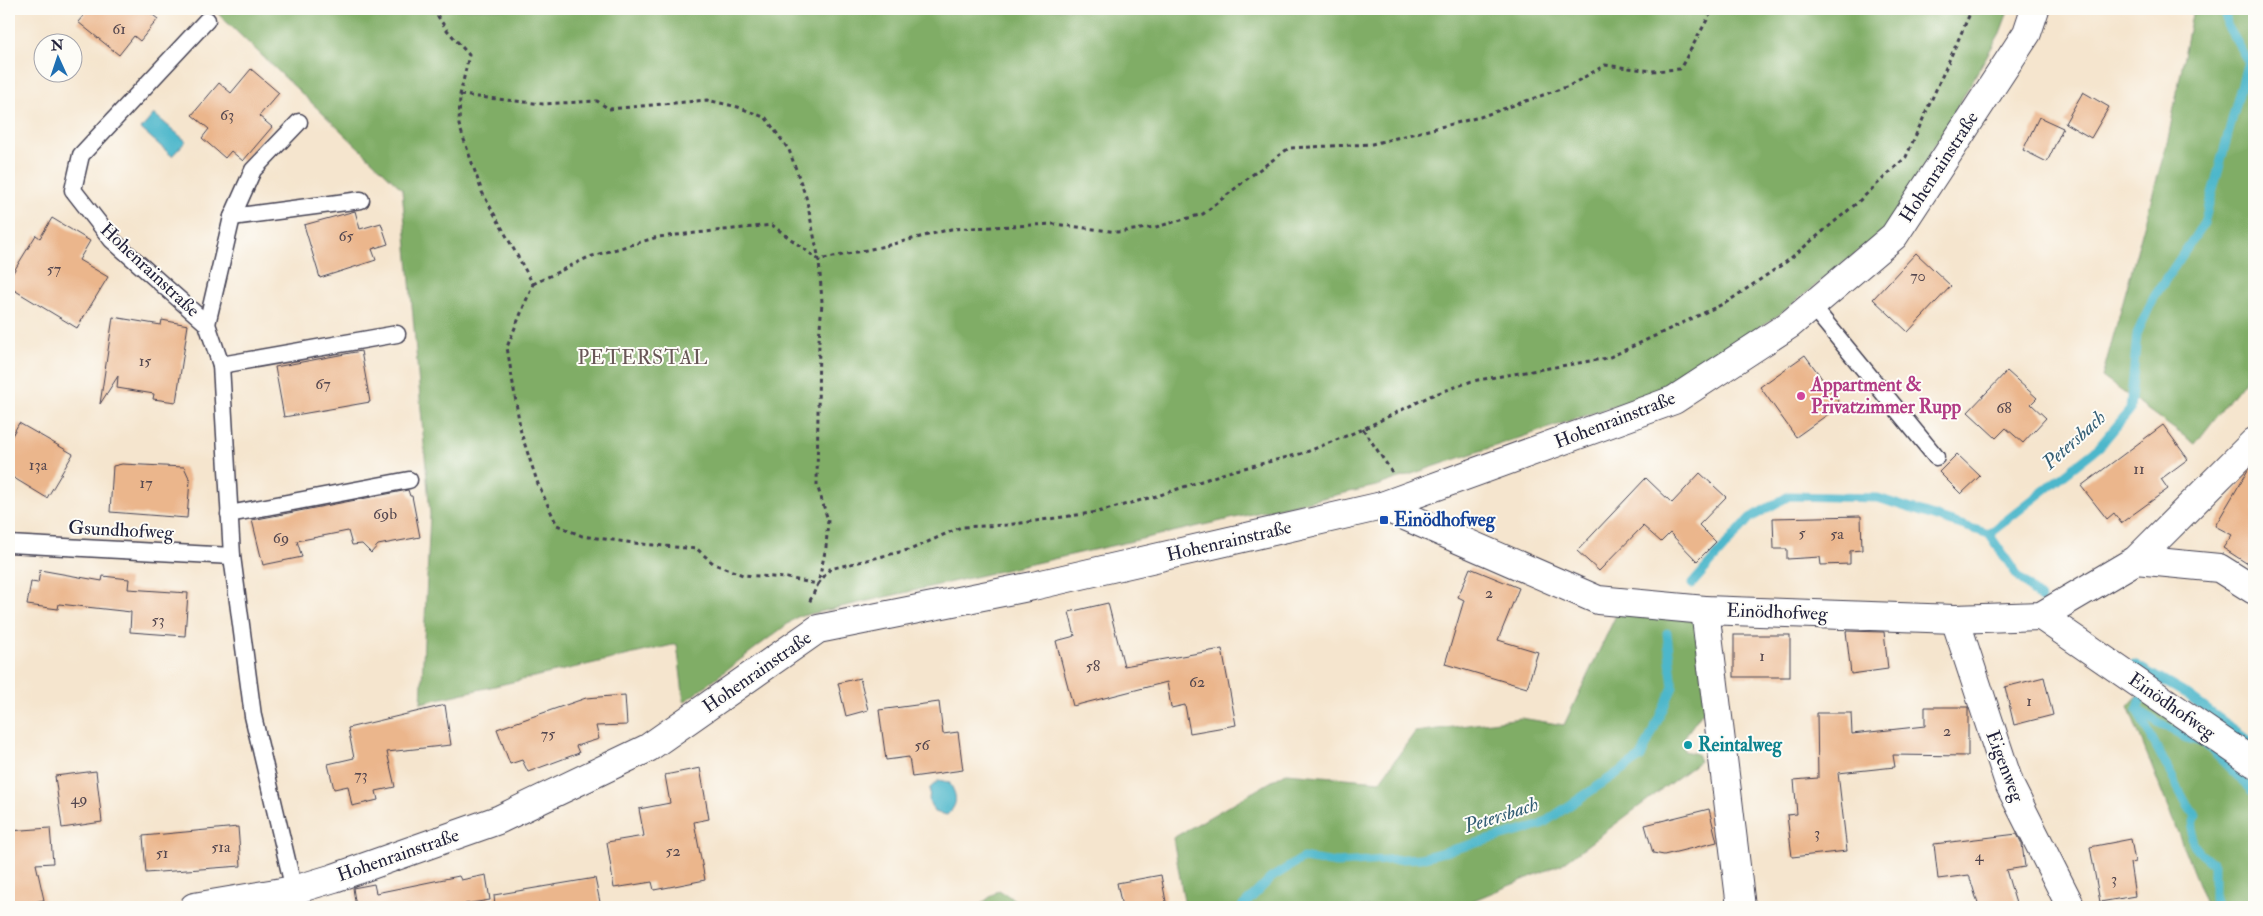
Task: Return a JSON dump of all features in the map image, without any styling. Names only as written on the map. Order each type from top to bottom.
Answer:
[{"type":"street","name":"Hohenrainstraße","points":[[194,907],[296,898],[334,878],[498,820],[648,748],[818,629],[1033,586],[1394,502],[1674,400],[1788,325],[1894,236],[2026,33],[2035,9]]},
{"type":"street","name":"Einödhofweg","points":[[1394,502],[1598,600],[1705,610],[1955,619],[2041,616],[2136,560],[2254,442]]},
{"type":"street","points":[[2136,560],[2219,568],[2254,590]]},
{"type":"street","points":[[1705,610],[1742,907]]},
{"type":"street","name":"Einödhofweg","points":[[2041,616],[2254,763]]},
{"type":"street","name":"Eigenweg","points":[[1955,619],[2010,786],[2071,907]]},
{"type":"lane","name":"Hohenrainstraße","points":[[207,20],[81,155],[73,190],[112,240],[207,324],[221,365],[232,556],[253,716],[296,898]]},
{"type":"lane","points":[[207,324],[232,217],[253,170],[299,122]]},
{"type":"lane","points":[[232,217],[361,200]]},
{"type":"lane","points":[[1812,306],[1936,457]]},
{"type":"lane","points":[[221,365],[397,334]]},
{"type":"lane","points":[[229,514],[409,480]]},
{"type":"lane","name":"Gsundhofweg","points":[[9,544],[232,556]]},
{"type":"path","points":[[432,9],[446,30],[469,55],[460,95],[459,125],[482,192],[533,284]]},
{"type":"path","points":[[818,584],[787,578],[743,575],[714,564],[697,549],[582,536],[557,525],[538,484],[521,433],[507,347],[533,284],[589,257],[658,237],[772,225],[820,260],[951,229],[1054,224],[1117,232],[1156,227],[1203,214],[1289,148],[1372,144],[1480,118],[1569,86],[1605,65],[1652,71],[1680,69],[1713,9]]},
{"type":"path","points":[[818,584],[830,569],[912,549],[961,527],[1007,525],[1098,512],[1160,495],[1228,472],[1304,453],[1362,429],[1430,396],[1472,381],[1608,358],[1728,302],[1786,262],[1857,203],[1906,156],[1972,9]]},
{"type":"path","points":[[460,95],[543,104],[597,101],[609,109],[707,100],[738,107],[766,118],[789,150],[806,197],[820,260],[822,302],[819,340],[817,485],[828,520],[826,547],[818,584]]},
{"type":"path","points":[[1362,429],[1384,457],[1394,502]]},
{"type":"green space","points":[[213,9],[2009,9],[2000,33],[1887,228],[1780,314],[1665,389],[1376,486],[797,617],[684,702],[677,644],[421,703],[430,514],[402,189]]},
{"type":"green space","points":[[2193,9],[2254,9],[2254,368],[2195,444],[2102,377],[2168,139]]},
{"type":"green space","points":[[1617,613],[1697,620],[1711,700],[1683,739],[1684,751],[1697,754],[1700,761],[1562,864],[1457,907],[1185,907],[1173,838],[1286,773],[1380,781],[1415,732],[1521,718],[1564,725]]},
{"type":"green space","points":[[2145,688],[2254,766],[2254,907],[2207,907],[2128,706]]},
{"type":"green space","points":[[999,890],[1026,907],[977,907]]},
{"type":"water","points":[[154,114],[186,141],[172,156],[141,129]]},
{"type":"water","points":[[939,780],[949,782],[956,799],[954,807],[947,815],[934,812],[929,801],[930,788]]},
{"type":"building","points":[[89,9],[145,9],[158,19],[140,41],[134,36],[119,55],[78,22]]},
{"type":"building","points":[[251,69],[279,93],[259,116],[272,127],[243,161],[231,151],[225,158],[202,138],[209,129],[192,115],[219,83],[231,93]]},
{"type":"building","points":[[2083,92],[2109,107],[2091,138],[2065,123]]},
{"type":"building","points":[[2039,117],[2063,128],[2047,162],[2023,150]]},
{"type":"building","points":[[355,211],[360,229],[381,223],[388,244],[372,249],[376,260],[320,278],[304,225]]},
{"type":"building","points":[[52,218],[90,241],[79,260],[108,277],[77,328],[9,287],[9,279],[36,235],[40,238]]},
{"type":"building","points":[[1916,253],[1951,286],[1908,332],[1873,299]]},
{"type":"building","points":[[113,317],[161,325],[162,320],[188,325],[176,402],[153,399],[154,394],[117,388],[118,376],[100,404]]},
{"type":"building","points":[[361,351],[370,402],[284,417],[275,367]]},
{"type":"building","name":"Appartment & Privatzimmer Rupp","points":[[1805,355],[1841,405],[1796,437],[1760,387]]},
{"type":"building","points":[[2007,371],[2037,398],[2031,404],[2046,418],[2023,443],[2006,428],[1996,438],[1968,412]]},
{"type":"building","points":[[19,423],[73,454],[47,498],[9,475],[9,441]]},
{"type":"building","points":[[2163,425],[2188,459],[2161,479],[2168,489],[2121,523],[2114,513],[2107,519],[2081,486]]},
{"type":"building","points":[[1957,454],[1980,476],[1961,494],[1939,472]]},
{"type":"building","points":[[122,464],[184,467],[190,480],[187,518],[110,512],[113,466]]},
{"type":"building","points":[[2254,464],[2254,568],[2223,548],[2232,535],[2215,526],[2248,470]]},
{"type":"building","points":[[1700,473],[1726,497],[1699,525],[1716,542],[1697,561],[1670,533],[1661,542],[1643,526],[1599,571],[1577,551],[1646,478],[1672,503]]},
{"type":"building","points":[[408,490],[410,496],[412,496],[420,537],[378,545],[371,553],[362,544],[352,545],[348,531],[297,541],[302,557],[263,565],[252,520]]},
{"type":"building","points":[[1861,516],[1862,550],[1850,551],[1850,564],[1821,565],[1820,557],[1787,559],[1787,549],[1774,549],[1773,518]]},
{"type":"building","points":[[1470,568],[1519,588],[1498,640],[1538,652],[1527,688],[1445,664],[1464,600],[1458,597]]},
{"type":"building","points":[[40,570],[102,581],[103,576],[129,579],[128,589],[188,593],[185,636],[130,632],[131,612],[59,604],[58,609],[27,605],[31,582],[38,583]]},
{"type":"building","points":[[1108,603],[1124,666],[1222,649],[1236,725],[1190,733],[1185,705],[1171,708],[1167,682],[1073,706],[1056,641],[1075,636],[1069,612]]},
{"type":"building","points":[[1846,631],[1884,632],[1888,669],[1851,674]]},
{"type":"building","points":[[1734,635],[1790,635],[1790,677],[1734,677]]},
{"type":"building","points":[[2044,677],[2053,715],[2014,725],[2005,687]]},
{"type":"building","points":[[860,678],[868,710],[846,716],[838,683]]},
{"type":"building","points":[[625,695],[627,725],[596,726],[599,739],[576,746],[579,753],[528,772],[522,760],[510,764],[497,729],[586,698]]},
{"type":"building","points":[[939,702],[943,734],[958,732],[963,770],[912,777],[909,757],[886,760],[879,710]]},
{"type":"building","points":[[445,705],[451,745],[387,752],[395,787],[376,791],[378,800],[352,806],[348,786],[334,789],[328,764],[354,758],[348,728]]},
{"type":"building","points":[[1925,707],[1968,707],[1968,756],[1893,755],[1895,767],[1838,773],[1847,851],[1792,857],[1787,815],[1797,814],[1794,780],[1818,778],[1817,713],[1851,713],[1852,734],[1925,726]]},
{"type":"building","points":[[700,768],[709,819],[694,822],[705,880],[654,890],[652,882],[614,888],[607,842],[644,836],[639,809],[670,803],[665,775]]},
{"type":"building","points":[[96,771],[102,822],[62,828],[55,776]]},
{"type":"building","points":[[1709,809],[1717,842],[1664,855],[1653,853],[1645,825]]},
{"type":"building","points":[[238,827],[241,866],[146,873],[143,836]]},
{"type":"building","points":[[50,828],[53,863],[36,864],[44,900],[9,907],[9,831]]},
{"type":"building","points":[[2017,834],[2022,844],[2025,867],[2006,870],[2017,907],[1979,907],[1969,875],[1938,879],[1934,844]]},
{"type":"building","points":[[2131,839],[2135,862],[2130,863],[2135,896],[2100,902],[2090,847]]},
{"type":"building","points":[[486,875],[490,900],[465,904],[465,907],[356,907],[353,888],[374,884],[376,893],[459,876],[461,880]]},
{"type":"building","points":[[1161,875],[1167,907],[1122,907],[1117,883]]},
{"type":"building","points":[[595,878],[601,907],[495,907],[494,895]]},
{"type":"waterway","name":"Petersbach","points":[[1692,584],[1750,518],[1789,496],[1878,498],[1989,534],[2099,447],[2130,410],[2137,334],[2154,297],[2204,223],[2248,61],[2227,25],[2225,9]]},
{"type":"waterway","points":[[1989,534],[2017,575],[2041,599]]},
{"type":"waterway","name":"Petersbach","points":[[1242,907],[1271,878],[1303,858],[1336,863],[1421,858],[1539,826],[1641,757],[1673,687],[1667,633]]},
{"type":"waterway","points":[[2134,664],[2186,694],[2254,744]]},
{"type":"waterway","points":[[2141,699],[2137,710],[2188,807],[2196,815],[2192,832],[2193,844],[2214,864],[2214,899],[2217,907]]},
{"type":"waterway","points":[[2137,710],[2186,738],[2204,743],[2254,792]]},
{"type":"place","name":"Appartment & Privatzimmer Rupp","points":[[1801,396]]},
{"type":"place","name":"Einödhofweg","points":[[1384,520]]},
{"type":"place","name":"Reintalweg","points":[[1688,745]]},
{"type":"district","name":"PETERSTAL","points":[[643,357]]}]
